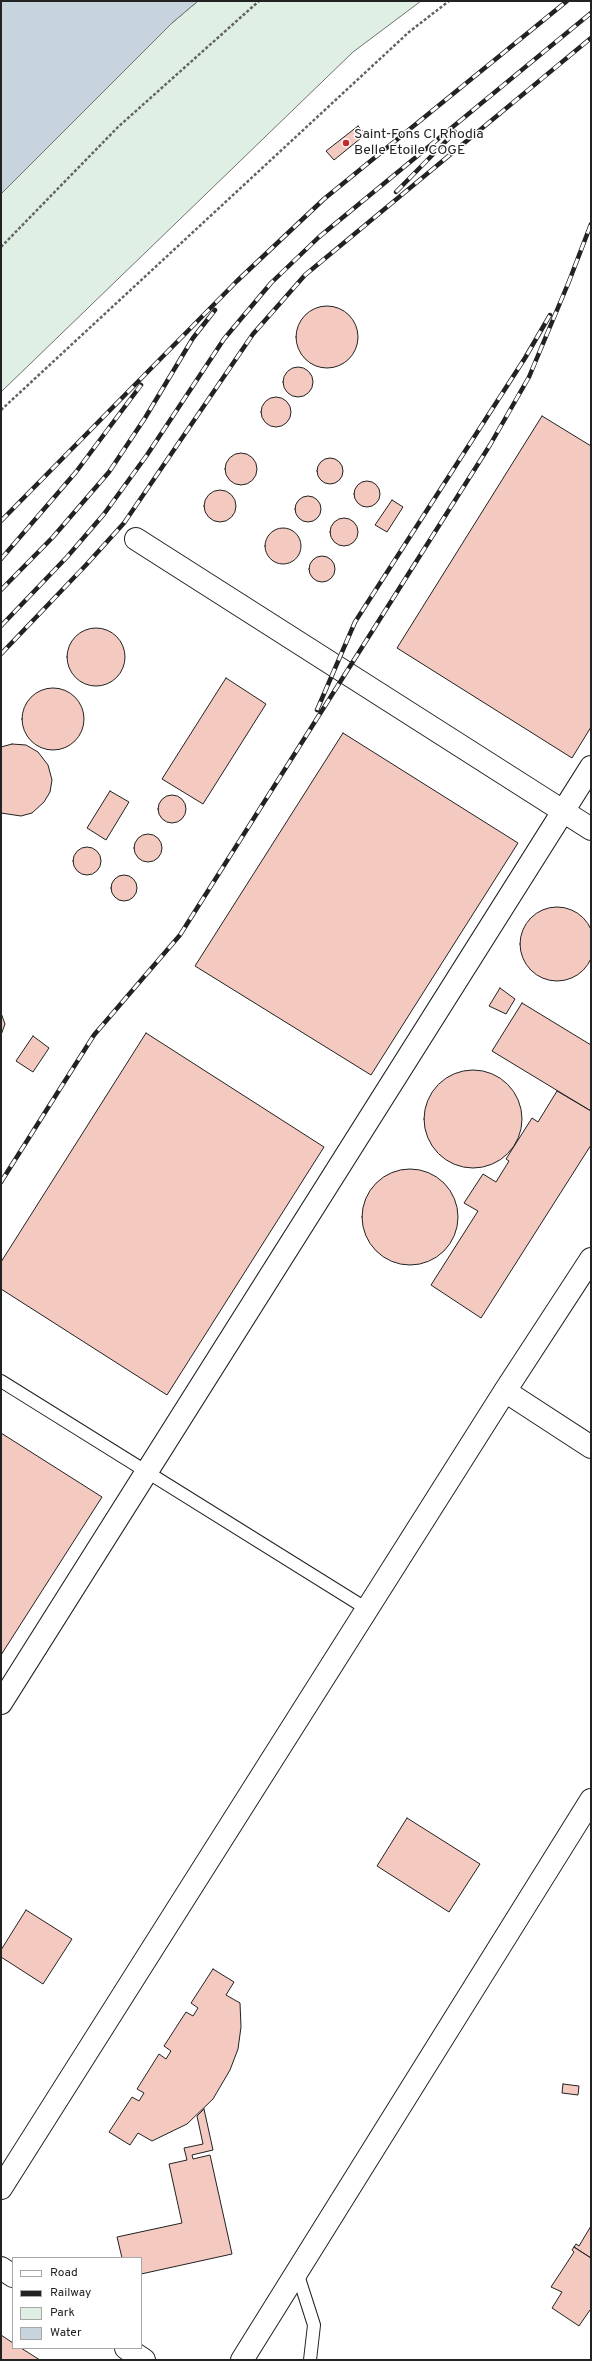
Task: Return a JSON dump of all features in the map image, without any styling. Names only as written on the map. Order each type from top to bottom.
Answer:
[{"type":"street","points":[[136,539],[591,829]]},
{"type":"street","points":[[1,1703],[591,767]]},
{"type":"street","points":[[1,2188],[505,1390],[591,1259]]},
{"type":"street","points":[[505,1390],[591,1447]]},
{"type":"street","points":[[242,2360],[591,1800]]},
{"type":"street","points":[[1,2268],[12,2275]]},
{"type":"street","points":[[128,2349],[144,2360]]},
{"type":"lane","points":[[1,1381],[366,1609]]},
{"type":"lane","points":[[297,2272],[314,2325],[310,2360]]},
{"type":"path","points":[[1,247],[118,127],[259,1]]},
{"type":"path","points":[[1,410],[409,32],[449,1]]},
{"type":"green space","points":[[198,1],[421,1],[353,52],[1,392],[1,194],[172,23]]},
{"type":"water","points":[[1,1],[198,1],[172,23],[1,194]]},
{"type":"building","name":"Saint-Fons CI Rhodia Belle Etoile COGE","points":[[358,126],[366,134],[334,160],[326,151]]},
{"type":"building","points":[[327,306],[339,309],[349,315],[355,325],[358,337],[355,349],[349,359],[339,365],[327,368],[315,365],[305,359],[299,349],[296,337],[299,325],[305,315],[315,309]]},
{"type":"building","points":[[298,367],[309,371],[313,382],[309,393],[298,397],[287,393],[283,382],[287,371]]},
{"type":"building","points":[[276,397],[287,401],[291,412],[287,423],[276,427],[265,423],[261,412],[265,401]]},
{"type":"building","points":[[542,416],[591,446],[591,727],[572,758],[397,648]]},
{"type":"building","points":[[238,453],[244,453],[254,460],[257,469],[256,475],[250,482],[244,485],[238,485],[228,478],[225,472],[225,466],[232,456]]},
{"type":"building","points":[[330,458],[340,461],[343,471],[340,481],[330,484],[320,481],[317,471],[320,461]]},
{"type":"building","points":[[367,481],[376,485],[380,494],[376,503],[367,507],[358,503],[354,494],[358,485]]},
{"type":"building","points":[[217,490],[223,490],[233,497],[236,506],[235,512],[229,519],[223,522],[217,522],[207,515],[204,509],[204,503],[211,493]]},
{"type":"building","points":[[308,496],[317,500],[321,509],[317,518],[308,522],[299,518],[295,509],[299,500]]},
{"type":"building","points":[[392,500],[403,507],[387,532],[375,525]]},
{"type":"building","points":[[344,518],[354,522],[358,532],[354,542],[344,546],[334,542],[330,532],[334,522]]},
{"type":"building","points":[[286,528],[296,533],[300,539],[300,553],[296,559],[290,563],[280,564],[270,559],[266,553],[265,543],[270,533],[276,529]]},
{"type":"building","points":[[322,556],[332,559],[335,569],[332,579],[322,582],[312,579],[309,569],[312,559]]},
{"type":"building","points":[[90,628],[102,628],[117,636],[125,651],[125,663],[117,678],[102,686],[90,686],[75,678],[67,663],[67,651],[75,636]]},
{"type":"building","points":[[226,678],[266,704],[203,804],[162,779]]},
{"type":"building","points":[[53,688],[65,691],[75,697],[81,707],[84,719],[81,731],[75,741],[65,747],[53,750],[41,747],[31,741],[25,731],[22,719],[25,707],[31,697],[41,691]]},
{"type":"building","points":[[343,733],[518,843],[371,1075],[195,966]]},
{"type":"building","points":[[12,744],[26,745],[38,752],[48,765],[52,780],[50,792],[44,802],[32,813],[21,816],[1,813],[1,747]]},
{"type":"building","points":[[110,791],[129,802],[106,840],[87,828]]},
{"type":"building","points":[[172,795],[182,799],[186,809],[182,819],[172,823],[162,819],[158,809],[162,799]]},
{"type":"building","points":[[148,834],[158,838],[162,848],[158,858],[148,862],[138,858],[134,848],[138,838]]},
{"type":"building","points":[[87,847],[97,851],[101,861],[97,871],[87,875],[77,871],[73,861],[77,851]]},
{"type":"building","points":[[124,875],[133,879],[137,888],[133,897],[124,901],[115,897],[111,888],[115,879]]},
{"type":"building","points":[[557,907],[571,910],[583,918],[591,930],[593,937],[593,951],[591,958],[583,970],[571,978],[557,981],[543,978],[531,970],[523,958],[520,944],[523,930],[531,918],[543,910]]},
{"type":"building","points":[[500,988],[515,999],[506,1014],[489,1006]]},
{"type":"building","points":[[522,1003],[591,1045],[591,1111],[492,1051]]},
{"type":"building","points":[[1,1013],[5,1024],[1,1035]]},
{"type":"building","points":[[146,1033],[324,1147],[167,1395],[1,1289],[1,1262]]},
{"type":"building","points":[[33,1036],[49,1048],[33,1072],[16,1061]]},
{"type":"building","points":[[473,1070],[492,1073],[508,1084],[519,1100],[522,1119],[519,1138],[508,1154],[492,1165],[473,1168],[454,1165],[438,1154],[427,1138],[424,1119],[427,1100],[438,1084],[454,1073]]},
{"type":"building","points":[[557,1091],[591,1111],[591,1145],[481,1318],[431,1285],[478,1211],[464,1203],[483,1174],[496,1182],[509,1161],[506,1159],[532,1118],[538,1122]]},
{"type":"building","points":[[410,1169],[428,1173],[437,1177],[444,1183],[450,1190],[454,1199],[458,1217],[454,1235],[450,1244],[444,1251],[437,1257],[428,1261],[410,1265],[392,1261],[383,1257],[376,1251],[370,1244],[366,1235],[362,1217],[366,1199],[370,1190],[376,1183],[383,1177],[392,1173]]},
{"type":"building","points":[[1,1433],[102,1497],[1,1655]]},
{"type":"building","points":[[407,1818],[480,1864],[449,1912],[377,1866]]},
{"type":"building","points":[[26,1910],[72,1939],[43,1984],[1,1957],[1,1950]]},
{"type":"building","points":[[213,1969],[234,1982],[226,1995],[240,2003],[241,2027],[238,2049],[230,2070],[213,2099],[187,2124],[152,2141],[138,2133],[130,2145],[109,2132],[132,2097],[139,2101],[144,2093],[137,2089],[159,2054],[166,2059],[171,2051],[164,2046],[186,2012],[193,2016],[198,2008],[191,2003]]},
{"type":"building","points":[[563,2084],[579,2086],[578,2095],[562,2093]]},
{"type":"building","points":[[204,2109],[213,2150],[192,2155],[193,2159],[210,2155],[232,2254],[142,2274],[142,2257],[122,2257],[117,2237],[182,2223],[169,2164],[187,2160],[184,2148],[203,2144],[197,2116]]},
{"type":"building","points":[[591,2226],[591,2258],[574,2247],[576,2244],[579,2246]]},
{"type":"building","points":[[574,2247],[591,2258],[591,2312],[590,2310],[579,2326],[552,2308],[562,2292],[551,2287],[574,2252],[572,2250]]},
{"type":"building","points":[[1,2335],[12,2342],[12,2349],[23,2349],[40,2360],[1,2360]]},
{"type":"railway","points":[[1,521],[237,281],[324,199],[567,1]]},
{"type":"railway","points":[[1,626],[67,557],[104,514],[147,455],[224,339],[271,283],[319,237],[591,13]]},
{"type":"railway","points":[[1,654],[124,523],[253,334],[305,275],[591,38]]},
{"type":"railway","points":[[396,192],[455,132]]},
{"type":"railway","points":[[568,284],[591,224]]},
{"type":"railway","points":[[1,1182],[94,1035],[180,935],[490,445],[529,377],[570,279]]},
{"type":"railway","points":[[1,590],[53,537],[109,472],[145,418],[193,338],[215,310]]},
{"type":"railway","points":[[317,710],[355,622],[525,358],[550,315]]},
{"type":"railway","points":[[1,559],[76,472],[141,385]]},
{"type":"place","name":"Saint-Fons CI Rhodia Belle Etoile COGE","points":[[346,143]]}]
